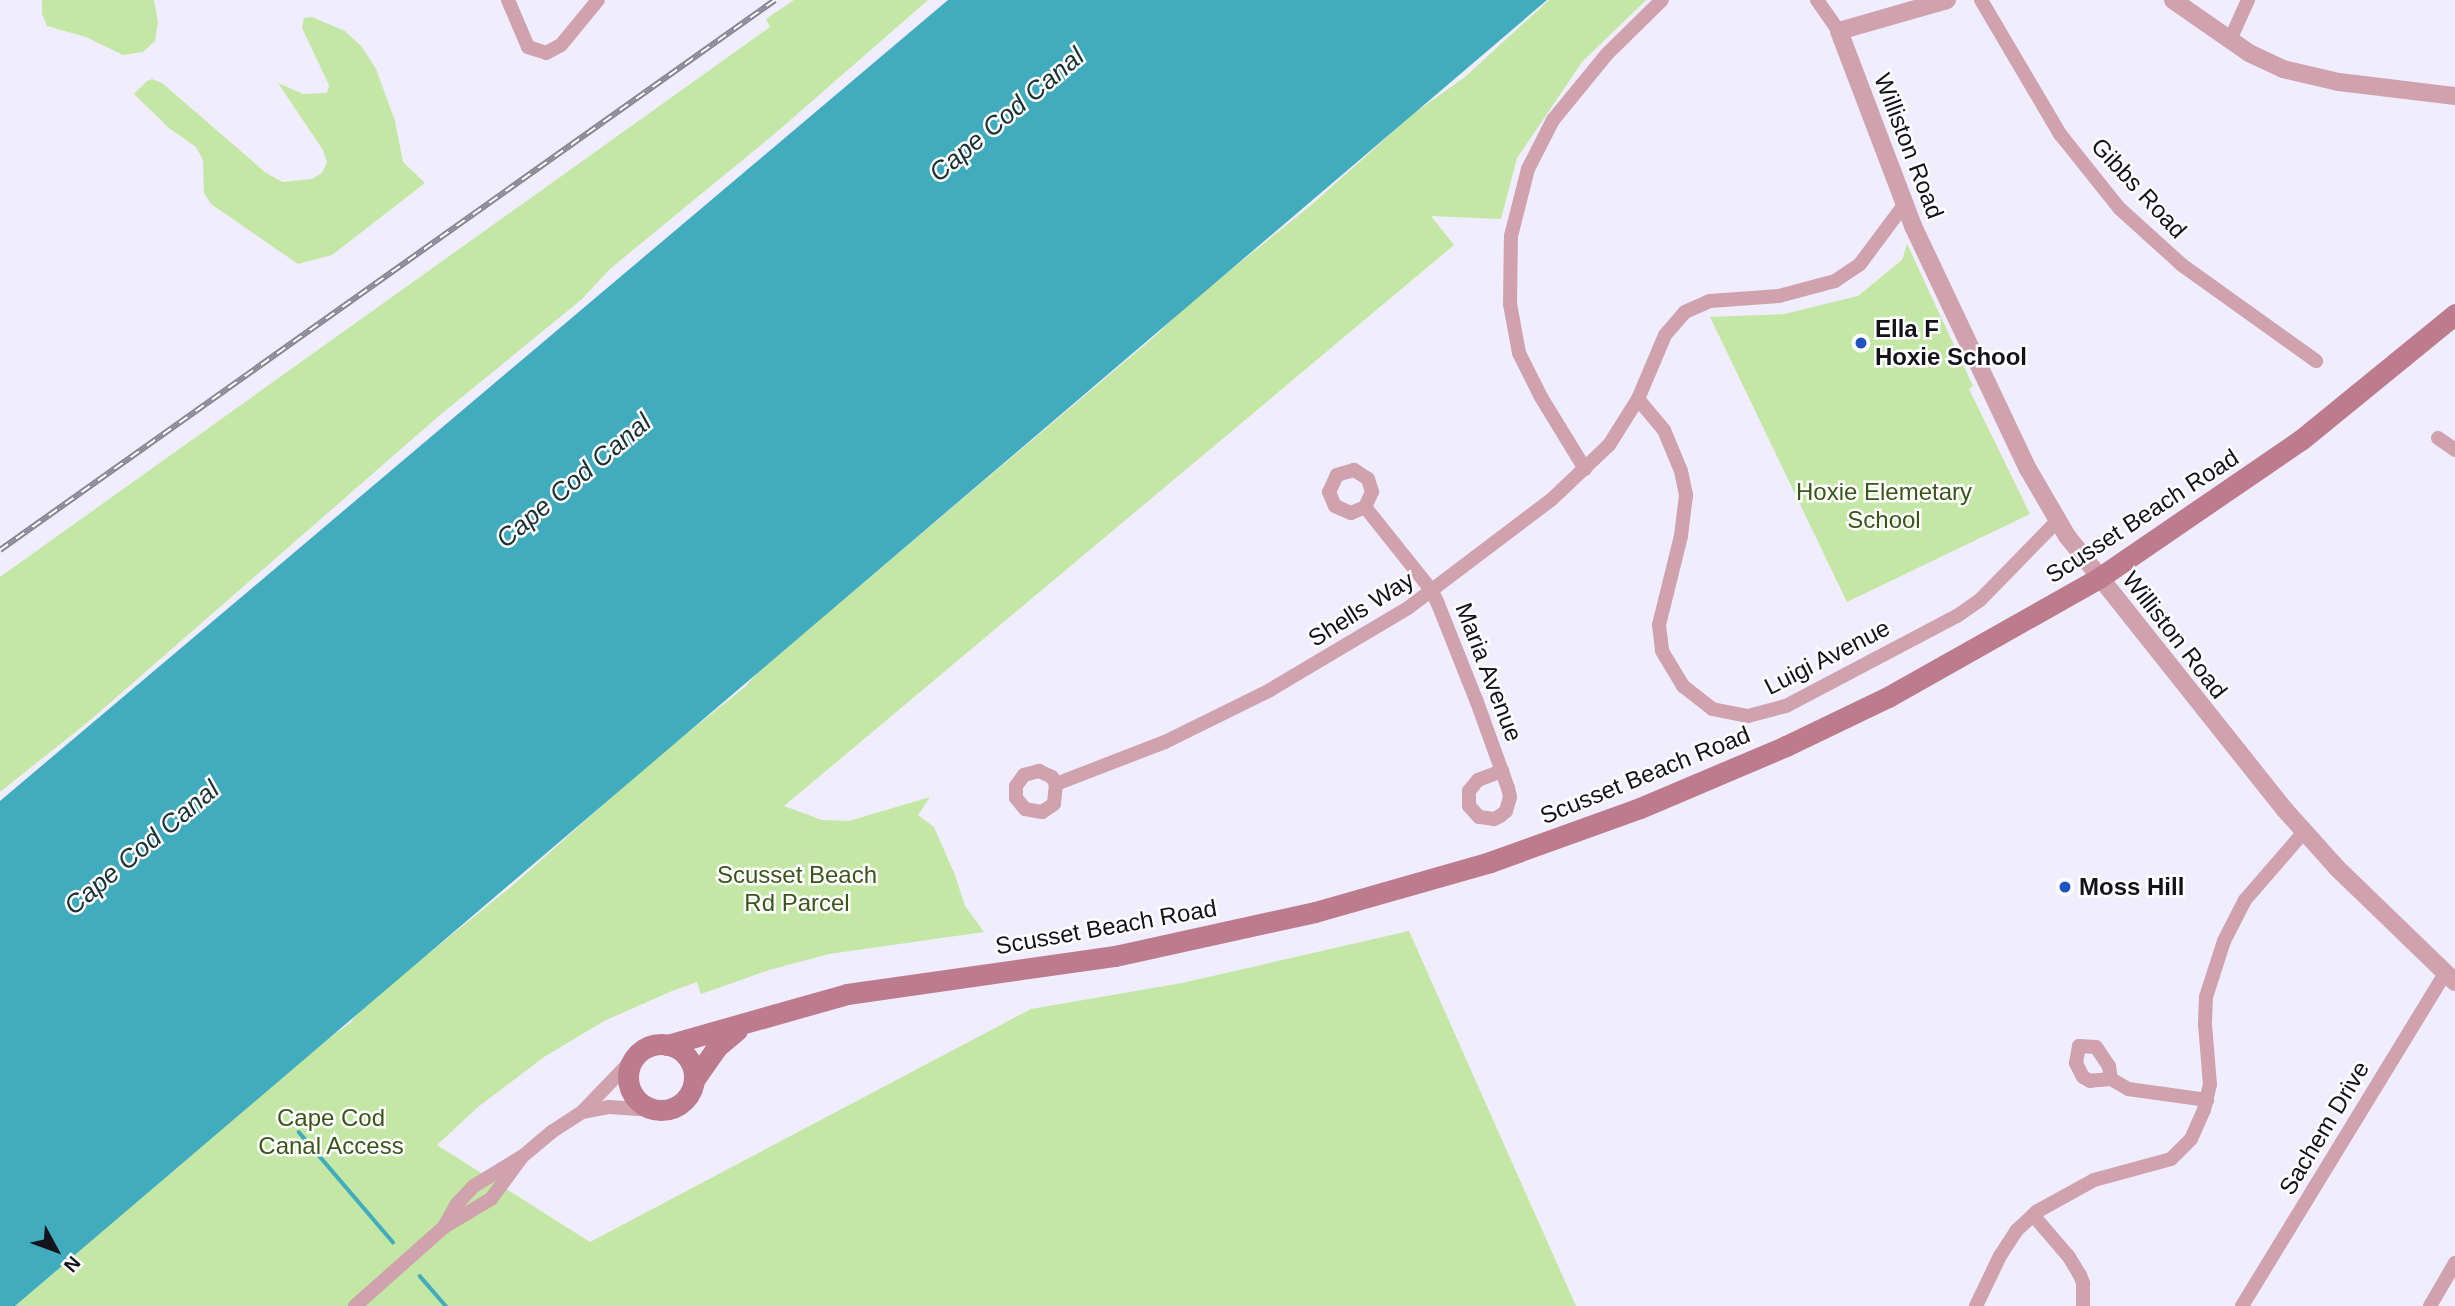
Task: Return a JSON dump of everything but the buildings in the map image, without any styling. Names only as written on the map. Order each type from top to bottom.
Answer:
[{"type":"main road","name":"Scusset Beach Road","points":[[635,1057],[649,1046],[667,1045],[847,994],[1104,958],[1249,928],[1381,894],[1533,848],[1640,808],[1827,727],[1948,666],[2099,578],[2302,439],[2455,314]]},
{"type":"main road","name":"Scusset Beach Road","points":[[653,1110],[672,1109],[681,1104],[717,1046],[744,1024]]},
{"type":"main road","points":[[667,1045],[684,1053],[690,1061],[694,1080]]},
{"type":"main road","points":[[635,1057],[628,1077],[630,1088],[643,1105],[653,1110]]},
{"type":"street","points":[[508,0],[528,47],[546,53],[561,45],[598,0]]},
{"type":"street","points":[[1585,469],[1535,387],[1520,353],[1510,304],[1511,236],[1528,169],[1553,120],[1598,64],[1662,0]]},
{"type":"street","points":[[1817,0],[1839,31],[1947,0]]},
{"type":"street","name":"Gibbs Road","points":[[1981,0],[2060,134],[2119,208],[2182,265],[2316,360]]},
{"type":"street","points":[[2173,0],[2264,61],[2304,75],[2455,96]]},
{"type":"street","points":[[2230,40],[2248,0]]},
{"type":"street","name":"Williston Road","points":[[1839,31],[1904,205],[2028,469],[2057,521],[2099,578],[2304,832],[2450,978]]},
{"type":"street","name":"Shells Way","points":[[1056,784],[1165,742],[1219,717],[1334,654],[1432,591],[1530,517],[1609,445],[1638,399],[1665,335],[1685,312],[1710,301],[1779,296],[1835,281],[1860,264],[1904,205]]},
{"type":"street","name":"Luigi Avenue","points":[[1638,399],[1664,430],[1681,471],[1686,495],[1681,536],[1659,625],[1662,651],[1683,686],[1712,709],[1748,716],[1773,711],[1957,616],[1980,600],[2057,521]]},
{"type":"street","points":[[2438,438],[2455,450]]},
{"type":"street","name":"Maria Avenue","points":[[1365,507],[1432,591],[1502,771]]},
{"type":"street","points":[[1976,1306],[2000,1256],[2017,1230],[2033,1215],[2094,1180],[2171,1159],[2191,1139],[2207,1100],[2210,1085],[2205,1024],[2206,997],[2224,941],[2252,891],[2304,832]]},
{"type":"street","name":"Sachem Drive","points":[[2242,1306],[2450,978]]},
{"type":"street","name":"Scusset Beach Road","points":[[523,1156],[582,1112],[635,1057]]},
{"type":"street","points":[[2112,1079],[2128,1088],[2207,1100]]},
{"type":"street","name":"Scusset Beach Road","points":[[582,1112],[609,1107],[653,1110]]},
{"type":"street","points":[[444,1227],[456,1205],[474,1186],[523,1156]]},
{"type":"street","points":[[355,1306],[444,1227],[491,1199],[523,1156]]},
{"type":"street","points":[[2033,1215],[2069,1257],[2080,1275],[2083,1283],[2083,1306]]},
{"type":"street","points":[[2430,1306],[2455,1263]]},
{"type":"green space","points":[[42,0],[154,0],[158,22],[155,41],[143,52],[123,55],[86,37],[47,26],[42,14]]},
{"type":"green space","points":[[794,0],[928,0],[772,136],[611,268],[581,300],[440,415],[88,722],[0,792],[0,577],[770,27],[766,19]]},
{"type":"green space","points":[[1549,0],[1646,0],[1582,62],[1517,158],[1501,219],[1431,216],[1454,245],[784,806],[822,820],[849,821],[930,797],[918,815],[934,827],[965,906],[984,932],[829,954],[769,970],[701,994],[697,982],[672,991],[604,1021],[544,1057],[479,1106],[437,1145],[590,1242],[1031,1009],[1182,983],[1409,931],[1576,1306],[15,1306],[321,1044],[350,1023],[365,1005],[512,886],[651,762],[745,687],[758,672],[1154,337],[1192,301],[1309,207],[1413,114],[1465,77]]},
{"type":"green space","points":[[312,17],[345,31],[362,47],[376,69],[395,121],[403,162],[425,183],[332,255],[298,264],[211,204],[204,193],[203,160],[196,147],[169,128],[134,94],[152,79],[162,83],[266,173],[283,182],[312,179],[322,173],[327,162],[323,150],[278,83],[303,94],[327,93],[329,85],[302,28],[304,18]]},
{"type":"green space","name":"Hoxie Elemetary School","points":[[1907,244],[1973,386],[1969,389],[2030,514],[1847,602],[1710,317],[1784,314],[1858,296],[1902,260]]},
{"type":"water","name":"Cape Cod Canal","points":[[948,0],[1547,0],[15,1306],[0,1306],[0,801]]},
{"type":"waterway","points":[[299,1132],[393,1242]]},
{"type":"waterway","points":[[420,1276],[446,1306]]},
{"type":"railway","points":[[0,550],[775,0]]},
{"type":"place","name":"Ella F Hoxie School","points":[[1861,343]]},
{"type":"place","name":"Moss Hill","points":[[2065,887]]},
{"type":"park label","name":"Scusset Beach Rd Parcel","points":[[797,889]]},
{"type":"park label","name":"Cape Cod Canal Access","points":[[331,1132]]}]
